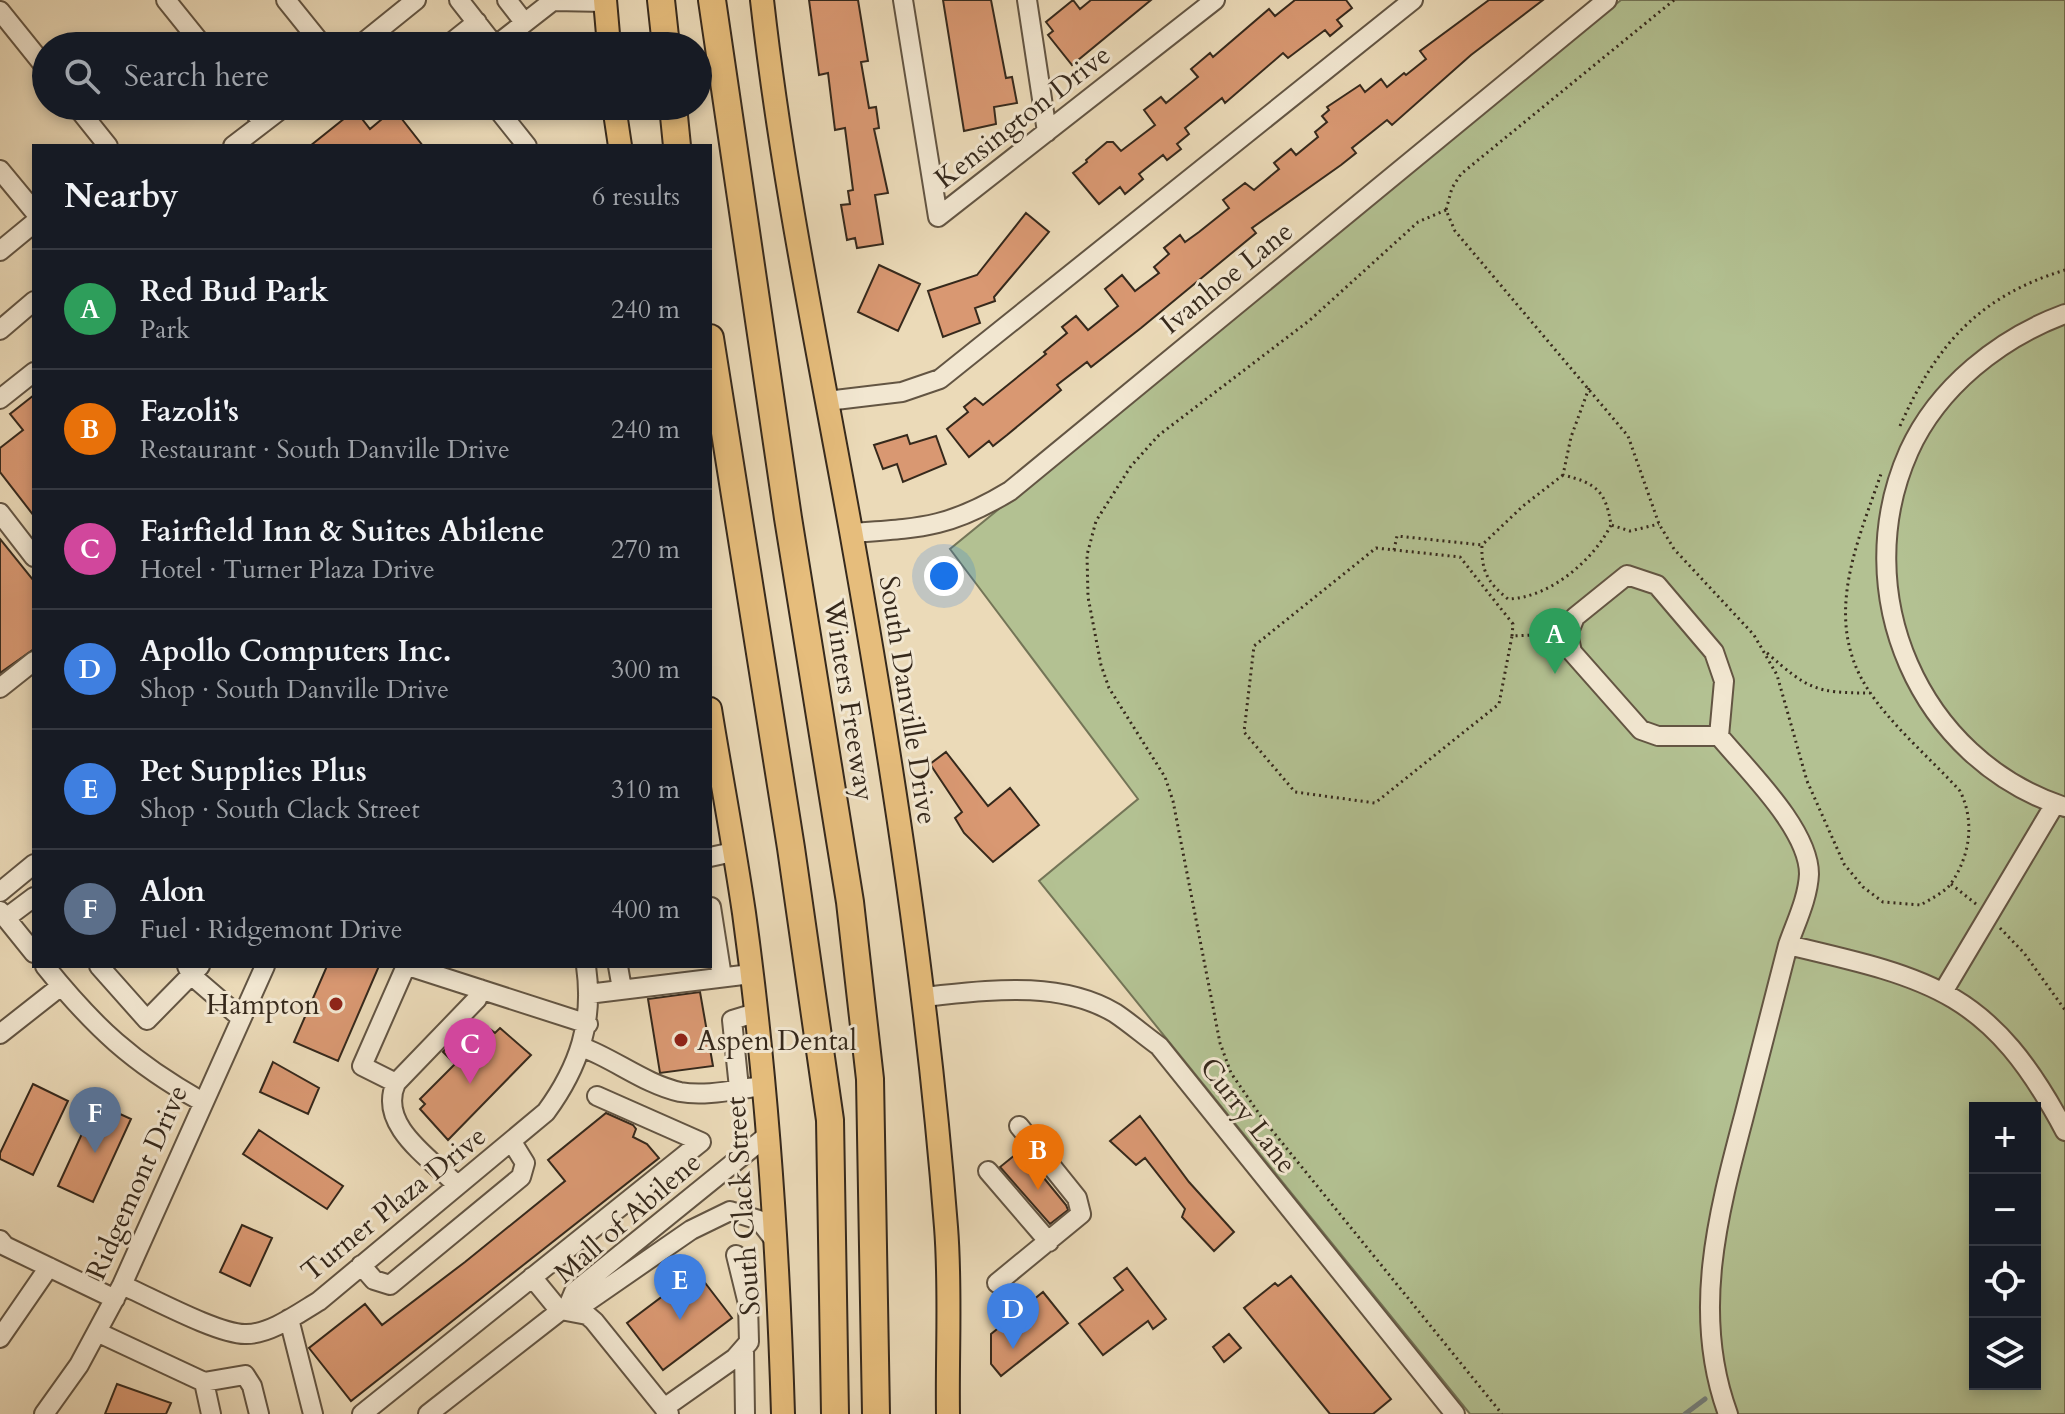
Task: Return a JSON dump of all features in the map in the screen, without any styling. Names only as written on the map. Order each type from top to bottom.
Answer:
[{"type":"highway","points":[[661,0],[664,32]]},
{"type":"highway","name":"Winters Freeway","points":[[712,0],[786,502],[850,902],[870,1079],[876,1414]]},
{"type":"highway","points":[[674,120],[677,144]]},
{"type":"highway","points":[[712,351],[791,848],[830,1120],[835,1414]]},
{"type":"main road","name":"South Danville Drive","points":[[762,0],[786,180],[851,533],[894,794],[922,997],[946,1230],[948,1414]]},
{"type":"main road","points":[[605,1],[608,32]]},
{"type":"main road","points":[[616,120],[620,144]]},
{"type":"main road","name":"South Clack Street","points":[[713,751],[742,902],[763,1086],[776,1242],[783,1414]]},
{"type":"street","points":[[166,0],[192,32]]},
{"type":"street","points":[[286,0],[312,32]]},
{"type":"street","points":[[376,32],[416,0]]},
{"type":"street","points":[[459,0],[484,32]]},
{"type":"street","points":[[507,0],[524,22]]},
{"type":"street","points":[[512,32],[554,0],[605,1]]},
{"type":"street","name":"Kensington Drive","points":[[903,0],[938,217],[1215,0]]},
{"type":"street","points":[[1027,0],[1047,132]]},
{"type":"street","points":[[827,401],[902,392],[940,379],[1413,0]]},
{"type":"street","name":"Ivanhoe Lane","points":[[851,533],[931,527],[972,514],[1010,491],[1607,0]]},
{"type":"street","points":[[0,11],[32,51]]},
{"type":"street","points":[[464,32],[477,22]]},
{"type":"street","points":[[87,120],[106,144]]},
{"type":"street","points":[[236,144],[267,120]]},
{"type":"street","points":[[506,120],[525,144]]},
{"type":"street","points":[[1,175],[32,209]]},
{"type":"street","points":[[0,251],[32,225]]},
{"type":"street","points":[[0,330],[32,303]]},
{"type":"street","points":[[1943,992],[1993,921],[2060,806],[2005,779],[1980,761],[1940,722],[1913,679],[1888,601],[1886,569],[1893,499],[1901,473],[1930,416],[1960,381],[1989,355],[2028,330],[2065,314]]},
{"type":"street","points":[[0,399],[32,374]]},
{"type":"street","points":[[0,513],[32,554]]},
{"type":"street","points":[[1719,736],[1658,736],[1641,730],[1572,652],[1568,634],[1581,610],[1618,579],[1635,575],[1657,585],[1719,661],[1724,681],[1719,736],[1791,825],[1804,847],[1808,885],[1788,945],[1719,1208],[1711,1257],[1711,1331],[1728,1414]]},
{"type":"street","points":[[0,688],[32,663]]},
{"type":"street","points":[[712,857],[733,852]]},
{"type":"street","points":[[0,892],[32,866]]},
{"type":"street","points":[[32,898],[3,915],[32,951]]},
{"type":"street","points":[[712,907],[742,902]]},
{"type":"street","points":[[712,919],[722,977]]},
{"type":"street","points":[[1788,945],[1879,966],[1943,992],[2007,1039],[2037,1078],[2065,1131]]},
{"type":"street","points":[[47,968],[113,1043],[152,1074],[201,1101]]},
{"type":"street","points":[[101,968],[147,1020],[193,969],[241,1018]]},
{"type":"street","name":"Ridgemont Drive","points":[[44,1414],[97,1332],[118,1292],[201,1101],[264,968]]},
{"type":"street","points":[[396,1083],[362,1066],[406,968]]},
{"type":"street","points":[[413,968],[588,1024]]},
{"type":"street","name":"Turner Plaza Drive","points":[[0,1240],[5,1246],[49,1267],[245,1334],[289,1319],[319,1301],[546,1112],[560,1094],[582,1047],[588,1024],[586,968]]},
{"type":"street","points":[[618,968],[622,989]]},
{"type":"street","points":[[588,994],[751,974]]},
{"type":"street","points":[[0,1034],[61,986]]},
{"type":"street","points":[[457,1185],[397,1124],[390,1111],[390,1097],[396,1083],[477,999],[480,989]]},
{"type":"street","name":"Curry Lane","points":[[922,997],[1040,991],[1074,995],[1114,1013],[1159,1046],[1455,1414]]},
{"type":"street","points":[[739,1088],[732,1020],[755,1013]]},
{"type":"street","points":[[582,1047],[643,1078],[681,1092],[763,1086]]},
{"type":"street","points":[[362,1414],[701,1142],[597,1096]]},
{"type":"street","points":[[997,1283],[1078,1218],[1080,1203],[1019,1126]]},
{"type":"street","name":"Mall of Abilene","points":[[428,1414],[564,1307],[574,1292],[768,1135]]},
{"type":"street","points":[[361,1265],[380,1284],[390,1285],[496,1199],[521,1177],[524,1170],[525,1163],[512,1142]]},
{"type":"street","points":[[988,1171],[1049,1242]]},
{"type":"street","points":[[532,1277],[564,1307],[584,1304],[691,1230],[730,1211],[759,1220],[776,1242]]},
{"type":"street","points":[[630,1247],[644,1265]]},
{"type":"street","points":[[736,1255],[750,1329],[744,1350],[745,1414]]},
{"type":"street","points":[[0,1338],[49,1267]]},
{"type":"street","name":"Mall of Abilene","points":[[564,1307],[594,1321],[667,1411]]},
{"type":"street","points":[[289,1319],[313,1414]]},
{"type":"street","points":[[97,1332],[204,1382],[245,1375],[252,1386],[259,1414]]},
{"type":"street","points":[[667,1411],[744,1350]]},
{"type":"street","points":[[204,1382],[211,1414]]},
{"type":"path","points":[[1674,0],[1461,174],[1452,188],[1446,210],[1455,231],[1492,278],[1628,436],[1659,524],[1674,549],[1754,635],[1777,675],[1807,781],[1844,864],[1863,887],[1883,902],[1921,905],[1951,884],[1966,853],[1969,808],[1960,791],[1870,693],[1853,663],[1845,635],[1844,604],[1852,556],[1884,466]]},
{"type":"path","points":[[1446,210],[1418,222],[1310,320],[1159,435],[1131,466],[1096,521],[1087,555],[1088,597],[1109,688],[1156,759],[1173,801],[1213,1014],[1231,1073],[1254,1108],[1502,1414]]},
{"type":"path","points":[[1899,429],[1943,352],[1970,318],[2002,297],[2065,270]]},
{"type":"path","points":[[1563,475],[1592,482],[1601,490],[1608,503],[1611,525],[1601,545],[1570,572],[1537,595],[1508,599],[1493,587],[1482,568],[1482,545],[1523,506],[1563,475],[1589,388]]},
{"type":"path","points":[[1611,525],[1630,531],[1659,524]]},
{"type":"path","points":[[1394,550],[1397,536],[1482,545]]},
{"type":"path","points":[[1376,548],[1460,557],[1513,624],[1512,636],[1499,704],[1375,803],[1295,792],[1244,732],[1254,646],[1376,548]]},
{"type":"path","points":[[1512,636],[1568,634]]},
{"type":"path","points":[[1763,650],[1798,682],[1811,688],[1870,693]]},
{"type":"path","points":[[1951,884],[2024,953],[2065,1010]]},
{"type":"green space","points":[[1621,0],[2065,0],[2065,1414],[1470,1414],[1039,881],[1138,799],[950,549]]},
{"type":"building","points":[[809,0],[858,0],[868,61],[861,62],[869,108],[876,107],[879,128],[874,129],[888,193],[875,195],[883,244],[857,248],[855,238],[847,240],[841,205],[850,204],[848,191],[853,190],[845,128],[835,130],[828,73],[819,75]]},
{"type":"building","points":[[943,0],[991,0],[1006,78],[1012,77],[1017,103],[994,107],[996,124],[964,131]]},
{"type":"building","points":[[1073,0],[1080,9],[1091,0],[1151,0],[1072,65],[1048,35],[1053,31],[1046,22]]},
{"type":"building","points":[[1295,0],[1346,0],[1352,8],[1337,20],[1342,26],[1330,36],[1325,30],[1288,58],[1283,53],[1225,103],[1222,98],[1185,128],[1189,134],[1177,144],[1181,149],[1167,160],[1163,155],[1139,174],[1143,179],[1125,194],[1120,187],[1099,204],[1073,173],[1107,142],[1113,142],[1121,151],[1155,125],[1144,110],[1161,97],[1166,103],[1198,77],[1191,69],[1210,53],[1213,57],[1269,9],[1275,16]]},
{"type":"building","points":[[1489,0],[1543,0],[1471,55],[1392,125],[1387,120],[1352,148],[1356,153],[1341,165],[1252,228],[1256,233],[1141,328],[1091,367],[1087,362],[1057,385],[1061,390],[1007,435],[993,446],[989,441],[969,457],[947,429],[968,412],[964,407],[975,398],[983,405],[1046,354],[1044,352],[1067,333],[1062,327],[1076,316],[1088,330],[1118,306],[1105,289],[1122,275],[1135,291],[1159,273],[1154,267],[1169,254],[1164,248],[1180,235],[1185,242],[1199,232],[1229,208],[1223,200],[1245,183],[1254,190],[1279,169],[1274,163],[1291,149],[1296,155],[1318,137],[1315,132],[1327,122],[1322,116],[1329,110],[1327,107],[1360,85],[1365,92],[1381,79],[1387,87],[1404,73],[1406,75],[1426,59],[1420,51]]},
{"type":"building","points":[[342,120],[363,120],[370,129],[381,120],[403,120],[421,144],[312,144]]},
{"type":"building","points":[[1026,213],[1049,232],[994,297],[995,301],[975,308],[980,323],[943,337],[928,291],[977,275]]},
{"type":"building","points":[[879,265],[920,284],[898,331],[858,312]]},
{"type":"building","points":[[32,397],[32,513],[0,472],[0,448],[23,430],[10,414]]},
{"type":"building","points":[[907,435],[910,444],[936,436],[946,464],[903,482],[897,464],[883,469],[874,445]]},
{"type":"building","points":[[0,539],[32,579],[32,650],[0,673]]},
{"type":"building","points":[[946,752],[988,806],[1010,788],[1039,825],[993,862],[964,833],[955,818],[962,812],[930,764]]},
{"type":"building","name":"Hampton","points":[[326,968],[378,968],[338,1061],[294,1042]]},
{"type":"building","name":"Aspen Dental","points":[[700,992],[713,1066],[660,1073],[648,999]]},
{"type":"building","points":[[500,1028],[531,1055],[448,1140],[420,1109],[425,1104],[420,1099],[455,1064],[443,1052],[451,1043],[464,1055],[490,1029],[495,1033]]},
{"type":"building","points":[[273,1062],[319,1088],[308,1114],[260,1092]]},
{"type":"building","points":[[33,1084],[68,1101],[33,1175],[0,1159],[0,1153]]},
{"type":"building","points":[[96,1103],[131,1119],[93,1202],[58,1186]]},
{"type":"building","points":[[606,1113],[633,1125],[636,1129],[633,1137],[647,1144],[659,1158],[351,1401],[309,1348],[365,1304],[382,1325],[465,1262],[565,1181],[548,1160]]},
{"type":"building","points":[[1140,1116],[1189,1182],[1234,1232],[1214,1251],[1182,1217],[1185,1209],[1145,1158],[1136,1165],[1110,1141]]},
{"type":"building","points":[[259,1130],[343,1186],[327,1209],[243,1154]]},
{"type":"building","points":[[1021,1150],[1068,1210],[1050,1224],[1000,1167]]},
{"type":"building","points":[[242,1225],[272,1238],[250,1286],[220,1272]]},
{"type":"building","points":[[1127,1268],[1166,1319],[1153,1329],[1148,1321],[1103,1355],[1079,1324],[1123,1290],[1114,1278]]},
{"type":"building","points":[[696,1271],[732,1318],[663,1370],[627,1323]]},
{"type":"building","points":[[1291,1276],[1391,1399],[1373,1414],[1330,1414],[1244,1308],[1275,1283],[1278,1286]]},
{"type":"building","points":[[1043,1292],[1068,1323],[1001,1376],[991,1364],[991,1334]]},
{"type":"building","points":[[1229,1334],[1241,1348],[1224,1362],[1213,1347]]},
{"type":"building","points":[[117,1384],[171,1403],[166,1414],[105,1414]]},
{"type":"waterway","points":[[1685,1414],[1705,1399]]},
{"type":"place","name":"Red Bud Park","points":[[1555,674]]},
{"type":"place","name":"Hampton","points":[[336,1004]]},
{"type":"place","name":"Aspen Dental","points":[[681,1040]]},
{"type":"place","name":"Fairfield Inn & Suites Abilene","points":[[470,1084]]},
{"type":"place","name":"Alon","points":[[95,1153]]},
{"type":"place","name":"Fazoli's","points":[[1038,1190]]},
{"type":"place","name":"Pet Supplies Plus","points":[[680,1320]]},
{"type":"place","name":"Apollo Computers Inc.","points":[[1013,1349]]}]
